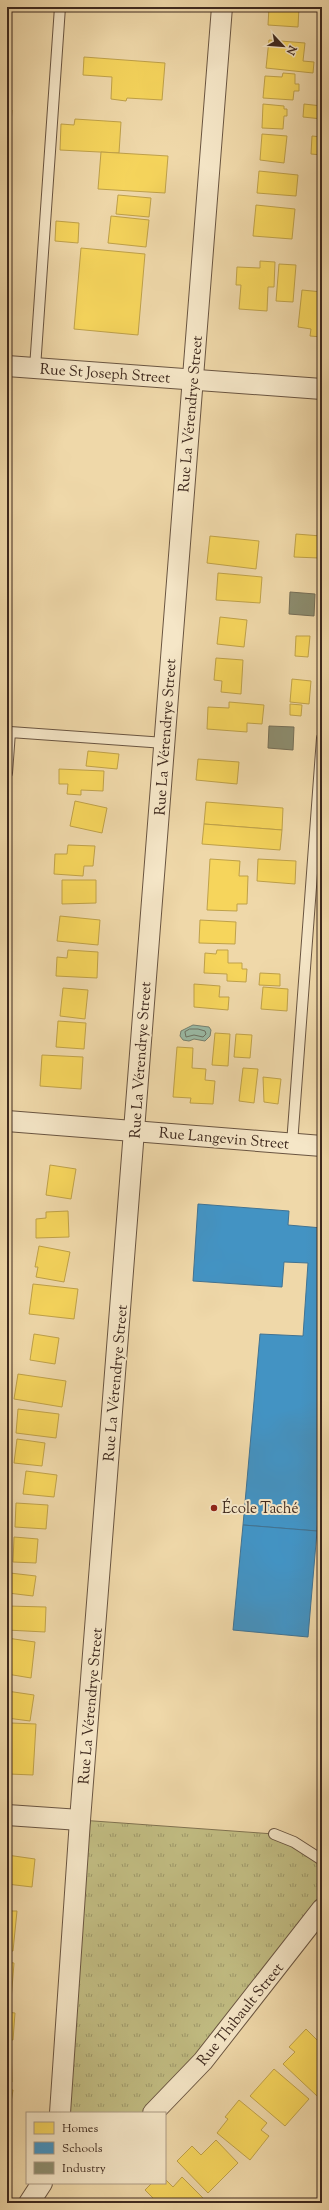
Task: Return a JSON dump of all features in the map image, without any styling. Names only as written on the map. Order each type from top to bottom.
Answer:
[{"type":"street","name":"Rue La Vérendrye Street","points":[[60,2112],[80,1820],[222,7]]},
{"type":"street","name":"Rue St Joseph Street","points":[[7,366],[322,388]]},
{"type":"street","name":"Rue Langevin Street","points":[[7,1121],[322,1146]]},
{"type":"street","points":[[7,1815],[80,1820]]},
{"type":"street","name":"Rue Thibault Street","points":[[154,2112],[203,2062],[322,1910]]},
{"type":"street","points":[[29,2203],[41,2184]]},
{"type":"lane","points":[[35,368],[60,7]]},
{"type":"lane","points":[[7,773],[10,732],[165,743]]},
{"type":"lane","points":[[292,1144],[322,738]]},
{"type":"lane","points":[[274,1834],[294,1842],[322,1860]]},
{"type":"green space","points":[[80,1820],[274,1834],[322,1860],[322,1909],[154,2112],[60,2112]]},
{"type":"water","points":[[193,1025],[209,1027],[211,1030],[210,1036],[205,1041],[194,1039],[189,1041],[183,1040],[180,1036],[181,1031]]},
{"type":"building: Homes","points":[[269,7],[299,7],[298,27],[268,25]]},
{"type":"building: Homes","points":[[269,40],[305,43],[303,61],[314,62],[313,73],[266,68]]},
{"type":"building: Homes","points":[[84,57],[165,63],[162,100],[127,98],[126,101],[111,99],[112,77],[83,75]]},
{"type":"building: Homes","points":[[283,73],[295,74],[295,84],[299,84],[299,91],[294,91],[293,100],[263,98],[265,76],[282,77]]},
{"type":"building: Homes","points":[[263,104],[284,106],[284,109],[287,109],[287,116],[284,116],[283,129],[262,128]]},
{"type":"building: Homes","points":[[304,104],[322,106],[322,119],[303,117]]},
{"type":"building: Homes","points":[[7,110],[12,110],[7,175]]},
{"type":"building: Homes","points":[[75,119],[121,122],[119,153],[60,150],[61,124],[74,125]]},
{"type":"building: Homes","points":[[262,134],[287,136],[284,163],[260,160]]},
{"type":"building: Homes","points":[[312,136],[322,137],[322,155],[311,154]]},
{"type":"building: Homes","points":[[101,152],[168,156],[165,193],[98,189]]},
{"type":"building: Homes","points":[[259,171],[298,175],[296,196],[257,193]]},
{"type":"building: Homes","points":[[118,195],[151,198],[149,217],[116,214]]},
{"type":"building: Homes","points":[[256,205],[295,209],[292,239],[253,236]]},
{"type":"building: Homes","points":[[111,216],[149,220],[146,247],[108,243]]},
{"type":"building: Homes","points":[[56,221],[79,223],[78,243],[55,241]]},
{"type":"building: Homes","points":[[81,248],[145,254],[138,335],[74,329]]},
{"type":"building: Homes","points":[[260,261],[275,262],[274,287],[268,287],[267,311],[239,309],[241,285],[236,285],[237,267],[260,268]]},
{"type":"building: Homes","points":[[279,264],[296,265],[293,302],[276,301]]},
{"type":"building: Homes","points":[[302,290],[322,292],[322,337],[310,336],[311,329],[298,327]]},
{"type":"building: Homes","points":[[296,534],[321,536],[319,558],[294,557]]},
{"type":"building: Homes","points":[[210,536],[259,541],[256,569],[207,563]]},
{"type":"building: Homes","points":[[218,573],[262,577],[260,603],[216,600]]},
{"type":"building: Homes","points":[[220,617],[247,620],[244,647],[217,644]]},
{"type":"building: Homes","points":[[296,636],[310,636],[308,657],[295,656]]},
{"type":"building: Homes","points":[[216,658],[243,660],[241,694],[221,692],[222,681],[214,680]]},
{"type":"building: Homes","points":[[292,679],[311,681],[309,704],[290,702]]},
{"type":"building: Homes","points":[[229,702],[264,705],[262,724],[247,723],[247,732],[207,729],[208,707],[229,708]]},
{"type":"building: Homes","points":[[290,704],[302,705],[301,716],[290,715]]},
{"type":"building: Homes","points":[[88,751],[119,754],[117,769],[86,766]]},
{"type":"building: Homes","points":[[198,759],[239,762],[237,784],[196,780]]},
{"type":"building: Homes","points":[[59,769],[104,771],[103,791],[81,790],[81,795],[67,794],[68,784],[59,784]]},
{"type":"building: Homes","points":[[75,801],[107,808],[102,833],[70,826]]},
{"type":"building: Homes","points":[[206,802],[283,808],[282,830],[204,824]]},
{"type":"building: Homes","points":[[204,824],[282,830],[280,850],[202,844]]},
{"type":"building: Homes","points":[[68,845],[95,846],[93,866],[84,866],[83,876],[54,874],[55,854],[67,854]]},
{"type":"building: Homes","points":[[210,859],[240,861],[239,876],[248,876],[247,904],[237,904],[237,911],[207,910]]},
{"type":"building: Homes","points":[[258,859],[296,861],[295,884],[257,881]]},
{"type":"building: Homes","points":[[62,880],[96,880],[96,903],[62,904]]},
{"type":"building: Homes","points":[[60,916],[100,920],[98,945],[57,941]]},
{"type":"building: Homes","points":[[200,920],[236,922],[235,944],[199,943]]},
{"type":"building: Homes","points":[[68,950],[98,952],[97,978],[56,976],[57,957],[67,958]]},
{"type":"building: Homes","points":[[217,950],[228,950],[228,963],[242,963],[242,969],[247,969],[246,982],[227,981],[227,974],[204,973],[205,953],[216,954]]},
{"type":"building: Homes","points":[[260,973],[280,974],[280,986],[259,985]]},
{"type":"building: Homes","points":[[194,984],[220,986],[219,997],[229,997],[228,1010],[194,1007]]},
{"type":"building: Homes","points":[[263,987],[288,989],[287,1011],[261,1009]]},
{"type":"building: Homes","points":[[63,988],[88,990],[85,1019],[60,1016]]},
{"type":"building: Homes","points":[[58,1021],[86,1023],[84,1049],[56,1047]]},
{"type":"building: Homes","points":[[215,1033],[230,1034],[228,1066],[212,1065]]},
{"type":"building: Homes","points":[[236,1034],[252,1035],[250,1058],[234,1057]]},
{"type":"building: Homes","points":[[177,1047],[193,1048],[192,1068],[206,1069],[205,1080],[215,1081],[213,1104],[190,1103],[191,1098],[173,1097]]},
{"type":"building: Homes","points":[[42,1055],[83,1057],[81,1089],[40,1086]]},
{"type":"building: Homes","points":[[243,1068],[258,1069],[254,1103],[239,1101]]},
{"type":"building: Homes","points":[[263,1077],[281,1079],[278,1104],[264,1102]]},
{"type":"building: Homes","points":[[50,1165],[76,1169],[71,1199],[46,1195]]},
{"type":"building: Homes","points":[[68,1211],[69,1237],[36,1238],[36,1219],[46,1218],[46,1212]]},
{"type":"building: Homes","points":[[39,1246],[70,1252],[64,1282],[36,1277],[38,1267],[35,1267]]},
{"type":"building: Homes","points":[[33,1284],[78,1289],[74,1319],[29,1314]]},
{"type":"building: Homes","points":[[34,1334],[59,1338],[55,1364],[30,1360]]},
{"type":"building: Homes","points":[[18,1374],[66,1381],[62,1407],[14,1399]]},
{"type":"building: Homes","points":[[18,1409],[59,1414],[56,1438],[16,1433]]},
{"type":"building: Homes","points":[[17,1439],[45,1443],[42,1466],[14,1463]]},
{"type":"building: Homes","points":[[26,1471],[57,1475],[54,1497],[23,1494]]},
{"type":"building: Homes","points":[[16,1503],[48,1505],[46,1529],[15,1527]]},
{"type":"building: Homes","points":[[14,1537],[38,1539],[36,1563],[13,1562]]},
{"type":"building: Homes","points":[[10,1573],[36,1576],[33,1596],[8,1593]]},
{"type":"building: Homes","points":[[7,1606],[46,1607],[45,1632],[7,1630]]},
{"type":"building: Homes","points":[[7,1638],[35,1642],[31,1678],[7,1674]]},
{"type":"building: Homes","points":[[7,1691],[34,1695],[30,1721],[7,1718]]},
{"type":"building: Homes","points":[[11,1723],[36,1724],[33,1775],[9,1774]]},
{"type":"building: Homes","points":[[7,1855],[35,1859],[32,1887],[7,1884]]},
{"type":"building: Homes","points":[[7,1911],[17,1911],[13,1951],[7,1951]]},
{"type":"building: Homes","points":[[7,1962],[14,1963],[11,2001],[7,2001]]},
{"type":"building: Homes","points":[[7,2012],[15,2013],[13,2040],[7,2040]]},
{"type":"building: Homes","points":[[306,2029],[322,2045],[322,2090],[317,2096],[283,2064],[295,2052],[289,2047]]},
{"type":"building: Homes","points":[[7,2044],[11,2044],[12,2082],[7,2082]]},
{"type":"building: Homes","points":[[274,2069],[309,2099],[285,2126],[250,2096]]},
{"type":"building: Homes","points":[[7,2089],[13,2090],[8,2122],[7,2122]]},
{"type":"building: Homes","points":[[239,2100],[267,2123],[261,2130],[269,2136],[250,2160],[217,2133],[228,2119],[225,2117]]},
{"type":"building: Homes","points":[[216,2140],[238,2163],[208,2193],[177,2161],[192,2146],[201,2155]]},
{"type":"building: Homes","points":[[182,2177],[203,2198],[199,2203],[171,2203],[168,2200],[165,2203],[158,2203],[145,2190],[151,2184],[166,2184],[166,2180],[173,2187]]},
{"type":"building: Schools","points":[[198,1204],[289,1211],[288,1225],[322,1228],[322,1469],[317,1531],[243,1525],[260,1334],[303,1336],[308,1263],[284,1262],[282,1287],[193,1281]]},
{"type":"building: Schools","points":[[243,1525],[317,1531],[308,1637],[233,1630]]},
{"type":"building: Industry","points":[[290,592],[315,594],[314,616],[289,614]]},
{"type":"building: Industry","points":[[269,726],[294,727],[293,750],[268,748]]},
{"type":"place","name":"École Taché","points":[[214,1508]]}]
